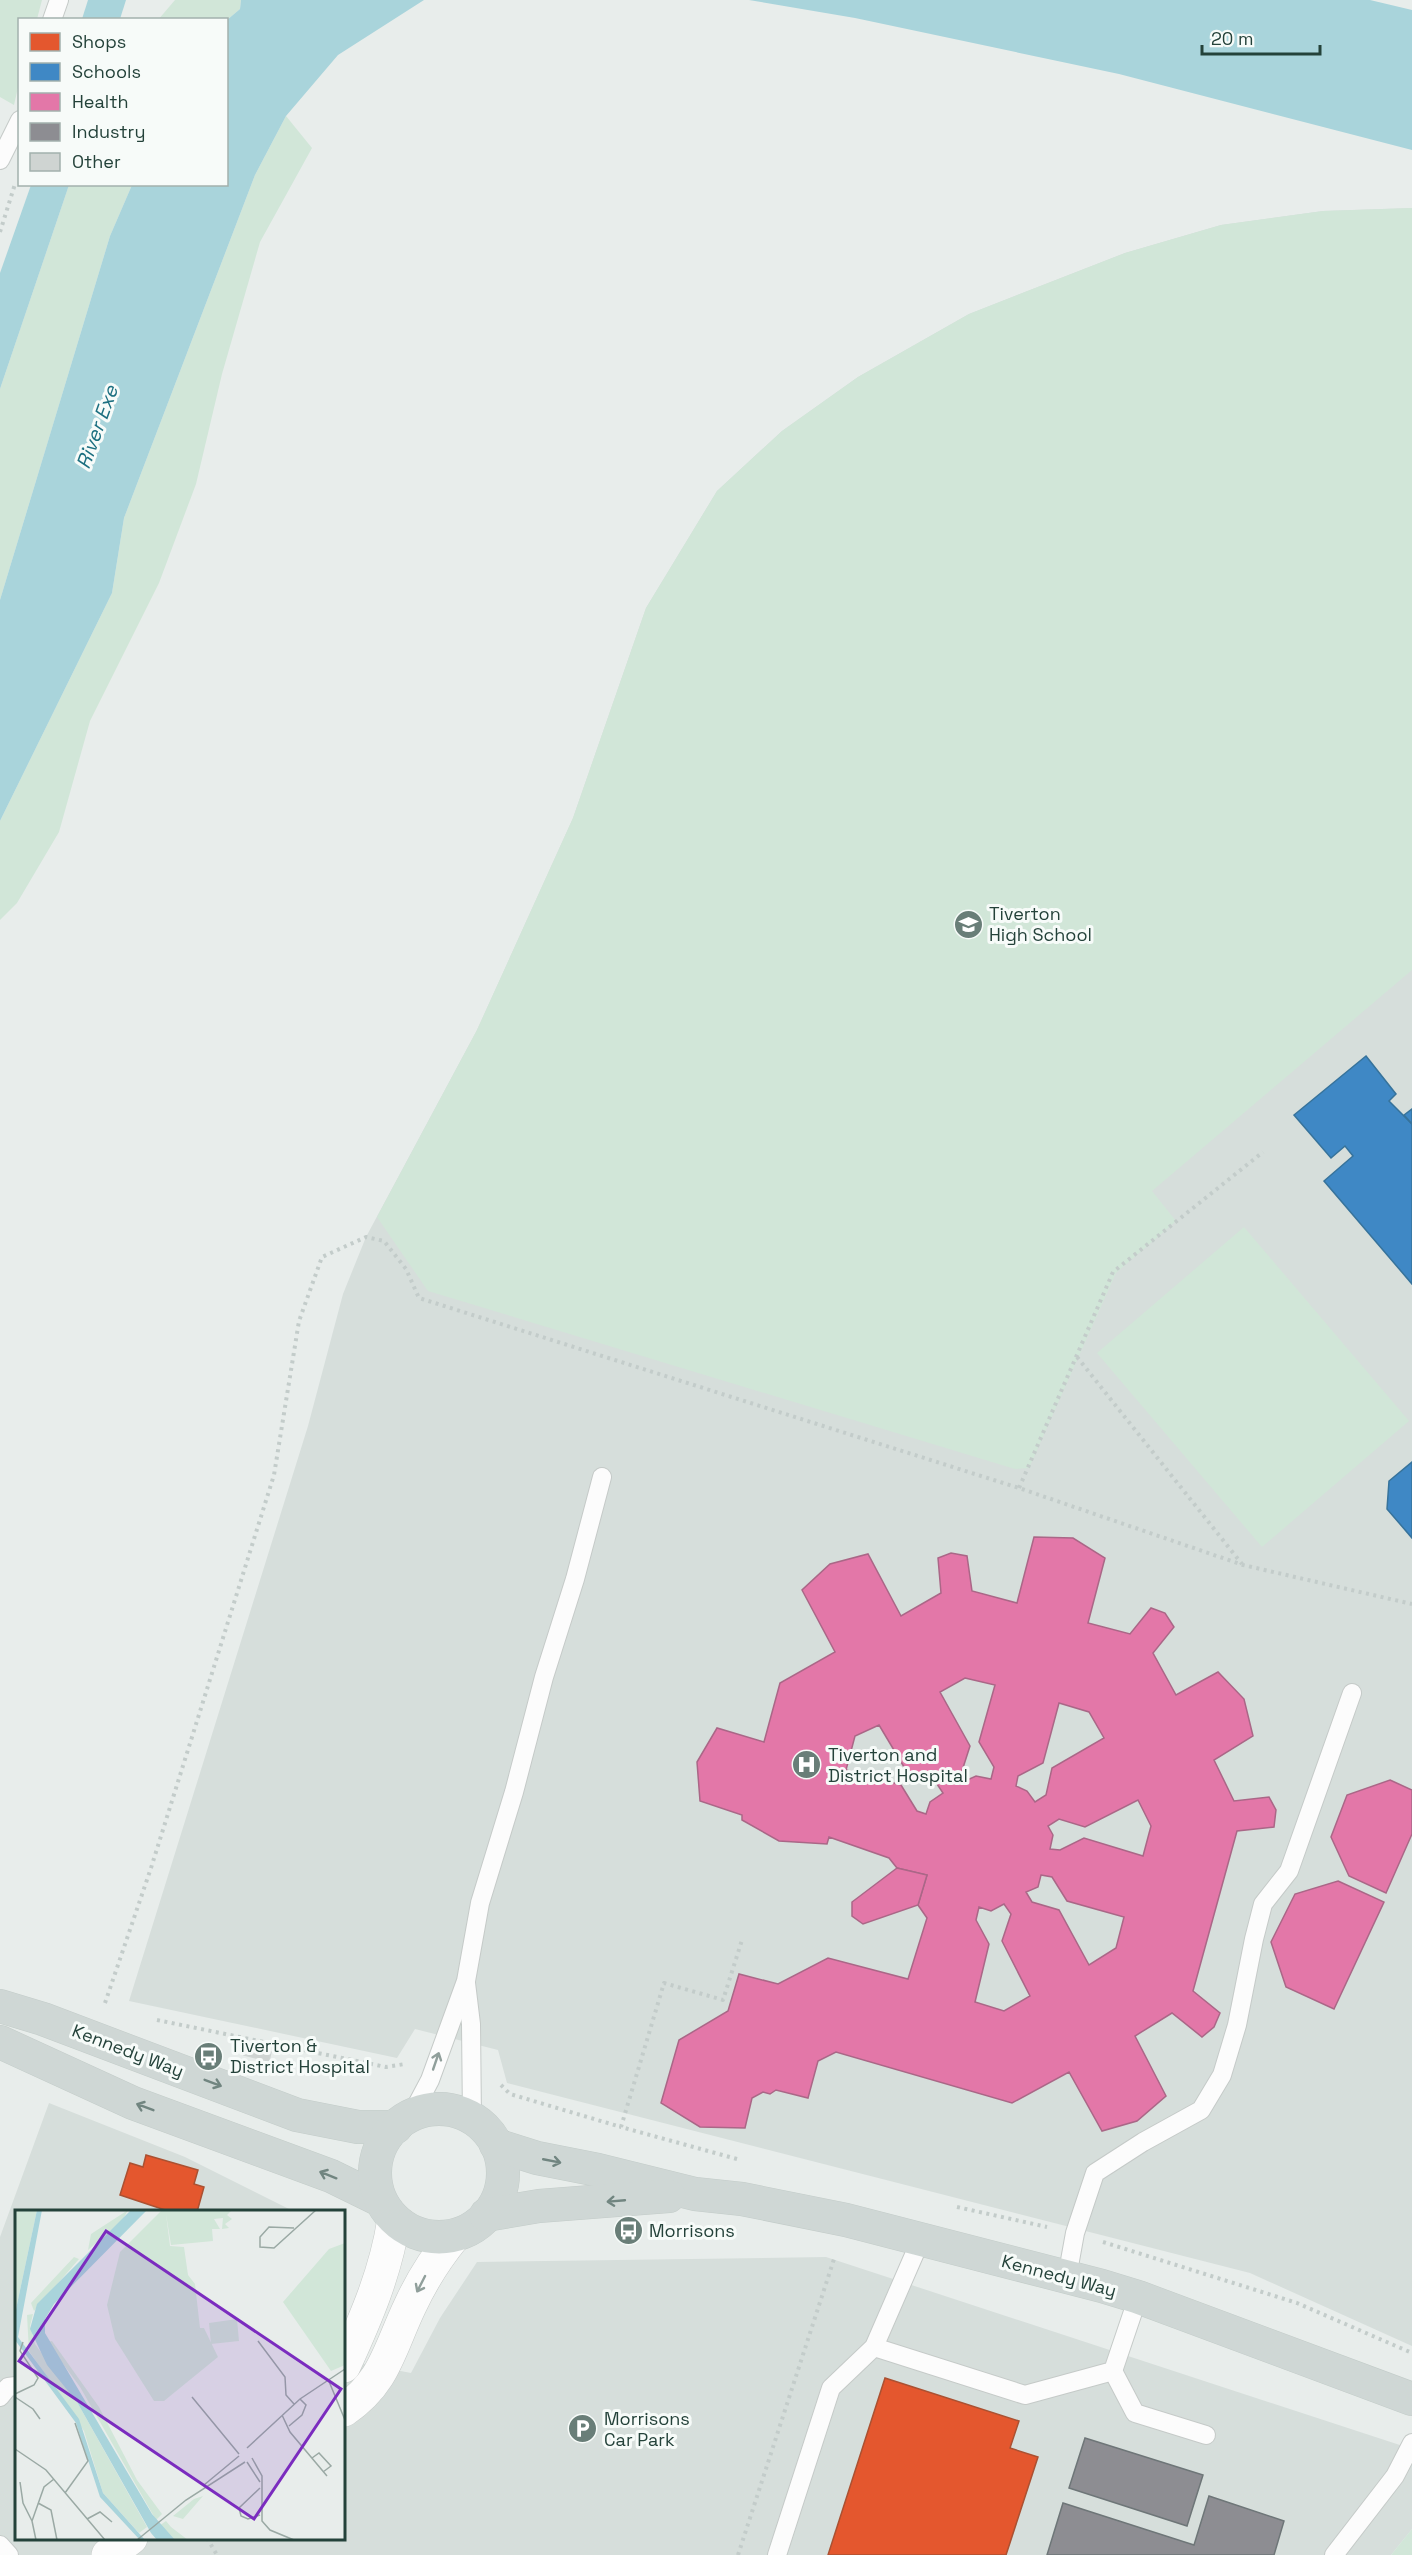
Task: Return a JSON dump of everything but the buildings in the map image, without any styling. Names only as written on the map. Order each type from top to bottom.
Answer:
[{"type":"main road","name":"Kennedy Way","points":[[0,2006],[43,2019],[297,2115],[357,2127],[404,2120]]},
{"type":"main road","points":[[0,2042],[133,2103],[331,2176],[387,2210],[420,2235],[454,2235],[478,2224],[502,2191],[502,2166],[496,2145],[485,2128],[464,2113],[449,2109],[434,2109],[404,2120],[386,2135],[375,2162],[374,2177],[387,2210]]},
{"type":"main road","name":"Kennedy Way","points":[[496,2145],[537,2158],[598,2170],[695,2194],[742,2199],[846,2220],[1067,2277],[1138,2297],[1412,2399]]},
{"type":"main road","name":"Kennedy Way","points":[[486,2215],[539,2206],[695,2194]]},
{"type":"street","points":[[345,2364],[381,2282],[390,2248],[387,2210]]},
{"type":"street","points":[[345,2409],[362,2397],[378,2378],[428,2269],[454,2235]]},
{"type":"street","points":[[108,2555],[128,2540]]},
{"type":"lane","points":[[53,18],[59,0]]},
{"type":"lane","points":[[0,160],[18,124]]},
{"type":"lane","points":[[404,2120],[430,2080],[466,1981],[480,1903],[514,1792],[544,1677],[602,1477]]},
{"type":"lane","points":[[1067,2277],[1076,2233],[1095,2173],[1143,2142],[1201,2110],[1222,2075],[1237,2025],[1263,1904],[1289,1871],[1352,1693]]},
{"type":"lane","points":[[466,1981],[471,2024],[472,2120]]},
{"type":"lane","points":[[777,2555],[831,2388],[874,2347],[921,2239]]},
{"type":"lane","points":[[1138,2297],[1113,2371],[1135,2413],[1206,2435]]},
{"type":"lane","points":[[874,2347],[1025,2395],[1113,2371]]},
{"type":"lane","points":[[0,2397],[8,2387],[15,2386]]},
{"type":"lane","points":[[1334,2555],[1395,2476],[1412,2443]]},
{"type":"lane","points":[[0,2545],[9,2555]]},
{"type":"path","points":[[1019,1488],[1113,1272],[1263,1152]]},
{"type":"path","points":[[1077,1357],[1243,1565]]},
{"type":"path","points":[[742,1940],[723,2000],[664,1983],[621,2127],[746,2161],[742,2199]]},
{"type":"path","points":[[149,2018],[386,2067]]},
{"type":"path","points":[[738,2555],[846,2220]]},
{"type":"path","points":[[1076,2233],[1298,2303],[1412,2353]]},
{"type":"path","points":[[208,2540],[217,2555]]},
{"type":"shaded area","points":[[1412,208],[1412,2346],[1250,2273],[507,2083],[498,2050],[415,2029],[397,2058],[129,2001],[308,1426],[343,1294],[366,1237],[477,1030],[573,818],[646,608],[717,491],[782,431],[858,377],[969,314],[1125,253],[1221,225],[1323,211]]},
{"type":"shaded area","points":[[49,2103],[185,2157],[291,2210],[15,2210],[15,2540],[345,2540],[345,2360],[411,2373],[440,2318],[477,2262],[826,2257],[1412,2449],[1412,2529],[1391,2555],[0,2555],[0,2237]]},
{"type":"green space","points":[[0,0],[42,0],[37,18],[18,18],[18,87],[14,105],[0,97]]},
{"type":"green space","points":[[175,0],[241,0],[240,9],[228,19],[160,18]]},
{"type":"green space","points":[[286,116],[312,148],[260,242],[222,374],[196,484],[159,583],[90,721],[59,832],[17,903],[0,920],[0,821],[112,593],[124,518],[255,175]]},
{"type":"green space","points":[[69,186],[132,186],[110,236],[0,600],[0,389]]},
{"type":"green space","name":"Tiverton High School","points":[[1412,208],[1412,970],[1152,1191],[1176,1221],[1116,1273],[1029,1468],[1015,1469],[428,1291],[377,1217],[477,1030],[573,818],[646,608],[717,491],[782,431],[858,377],[969,314],[1125,253],[1221,225],[1323,211]]},
{"type":"green space","points":[[1244,1227],[1409,1421],[1262,1547],[1097,1353]]},
{"type":"green space","points":[[1412,2529],[1412,2555],[1391,2555]]},
{"type":"water","points":[[88,0],[126,0],[120,18],[82,18]]},
{"type":"water","name":"River Exe","points":[[241,0],[424,0],[338,55],[286,116],[255,175],[124,518],[112,593],[0,821],[0,600],[110,236],[132,186],[228,186],[228,19],[240,9]]},
{"type":"water","points":[[749,0],[1370,0],[1412,10],[1412,150],[1119,74],[855,18]]},
{"type":"water","points":[[31,186],[69,186],[0,389],[0,273]]},
{"type":"place","name":"Tiverton High School","points":[[968,924]]},
{"type":"place","name":"Tiverton and District Hospital","points":[[807,1765]]},
{"type":"place","name":"Tiverton & District Hospital","points":[[209,2056]]},
{"type":"place","name":"Morrisons","points":[[628,2231]]},
{"type":"place","name":"Morrisons Car Park","points":[[583,2429]]}]
